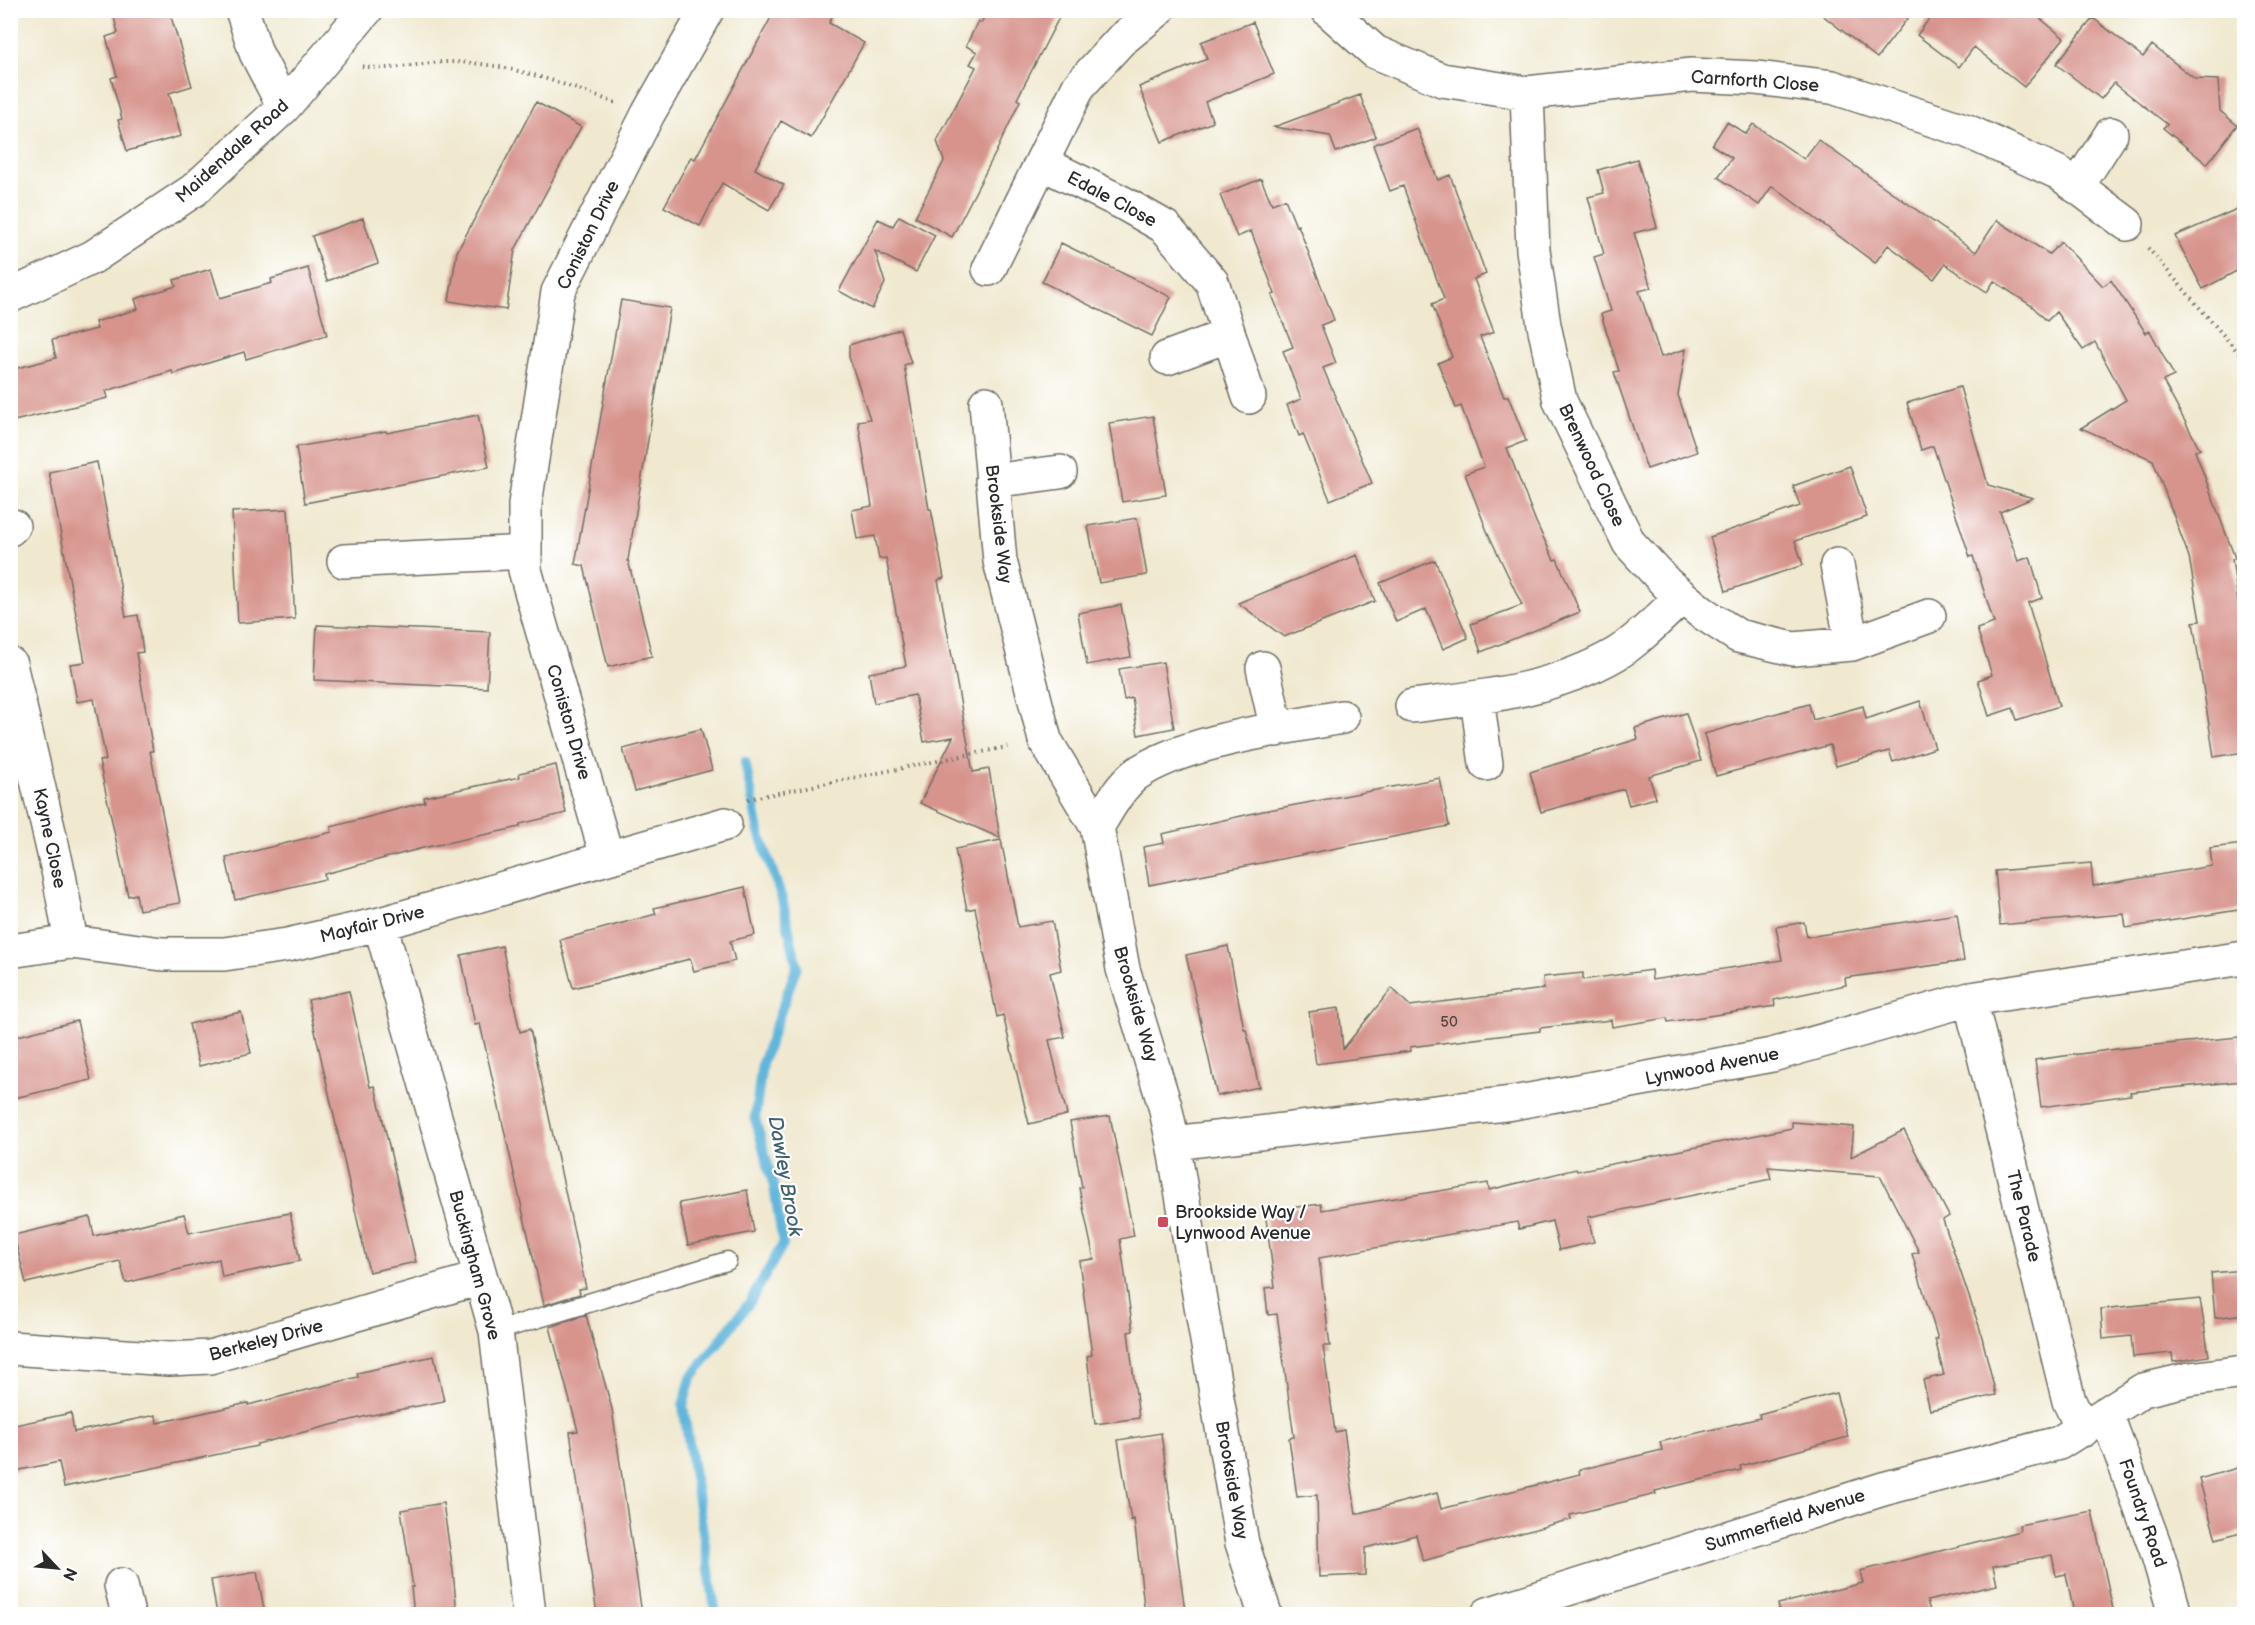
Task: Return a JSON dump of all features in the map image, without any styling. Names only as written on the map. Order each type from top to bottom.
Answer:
[{"type":"street","points":[[242,10],[256,53],[284,107]]},
{"type":"street","name":"Maidendale Road","points":[[10,296],[93,257],[194,190],[284,107],[366,10]]},
{"type":"street","name":"Coniston Drive","points":[[607,857],[525,570],[525,504],[558,292],[648,114],[707,10]]},
{"type":"street","points":[[989,269],[1079,86],[1120,41],[1158,10]]},
{"type":"street","name":"Carnforth Close","points":[[1328,10],[1375,52],[1442,80],[1527,93],[1692,75],[1756,78],[1832,87],[1967,131],[2059,173],[2127,224]]},
{"type":"street","name":"Brenwood Close","points":[[1527,93],[1533,250],[1544,325],[1560,401],[1629,543],[1683,597],[1738,636],[1792,649],[1852,644],[1929,616]]},
{"type":"street","points":[[2077,187],[2111,134]]},
{"type":"street","name":"Edale Close","points":[[1042,163],[1123,202],[1165,227],[1212,282],[1249,397]]},
{"type":"street","points":[[1167,358],[1229,335]]},
{"type":"street","name":"Brookside Way","points":[[986,404],[1000,561],[1045,740],[1097,827],[1123,969],[1165,1106],[1173,1143],[1242,1543],[1265,1614]]},
{"type":"street","points":[[992,481],[1060,472]]},
{"type":"street","points":[[344,561],[525,552]]},
{"type":"street","points":[[1837,565],[1852,644]]},
{"type":"street","points":[[1412,706],[1513,693],[1552,683],[1618,653],[1683,597]]},
{"type":"street","name":"Kayne Close","points":[[10,664],[59,875],[70,942]]},
{"type":"street","points":[[1263,668],[1276,730]]},
{"type":"street","points":[[1477,698],[1486,764]]},
{"type":"street","points":[[1097,827],[1115,797],[1134,776],[1156,763],[1214,743],[1342,717]]},
{"type":"street","name":"Mayfair Drive","points":[[10,951],[70,942],[162,954],[224,954],[287,945],[380,924],[607,857],[735,812]]},
{"type":"street","name":"Buckingham Grove","points":[[380,924],[496,1331],[529,1614]]},
{"type":"street","name":"Lynwood Avenue","points":[[1173,1143],[1524,1101],[1772,1056],[1970,999],[2244,958]]},
{"type":"street","name":"The Parade","points":[[1970,999],[2069,1401],[2095,1421]]},
{"type":"street","name":"Berkeley Drive","points":[[10,1348],[169,1359],[210,1358],[480,1278]]},
{"type":"street","points":[[2095,1421],[2143,1390],[2190,1379],[2244,1372]]},
{"type":"street","name":"Summerfield Avenue","points":[[1488,1614],[1883,1489],[2060,1443],[2095,1421]]},
{"type":"street","name":"Foundry Road","points":[[2095,1421],[2157,1552],[2175,1614]]},
{"type":"lane","points":[[496,1331],[727,1261]]},
{"type":"path","points":[[325,59],[368,67],[393,68],[447,62],[519,69],[648,114]]},
{"type":"path","points":[[2127,224],[2244,359]]},
{"type":"path","points":[[735,812],[776,793],[1045,740]]},
{"type":"building","points":[[112,10],[169,10],[192,86],[169,93],[181,136],[127,151],[118,120],[122,119],[111,78],[117,76],[106,37],[118,33]]},
{"type":"building","points":[[775,10],[835,10],[829,23],[864,43],[811,138],[781,121],[755,169],[784,185],[769,210],[722,183],[700,226],[664,207],[691,157],[695,159]]},
{"type":"building","points":[[988,10],[1063,10],[1017,99],[1020,101],[996,152],[952,237],[915,217],[944,161],[937,141],[976,67],[970,64],[977,52],[966,46],[978,21],[981,23]]},
{"type":"building","points":[[1816,10],[1914,10],[1877,58]]},
{"type":"building","points":[[1936,10],[2030,10],[2064,38],[2024,87],[1974,47],[1959,67],[1917,35]]},
{"type":"building","points":[[2093,18],[2143,57],[2152,45],[2195,79],[2218,80],[2220,111],[2237,125],[2207,164],[2163,128],[2167,124],[2114,83],[2101,99],[2056,64]]},
{"type":"building","points":[[1253,22],[1274,74],[1205,102],[1213,122],[1162,142],[1139,87],[1207,59],[1201,42]]},
{"type":"building","points":[[1360,95],[1376,137],[1336,152],[1330,136],[1274,127]]},
{"type":"building","points":[[536,102],[581,127],[515,250],[506,310],[449,301],[457,252]]},
{"type":"building","points":[[1727,122],[1746,134],[1753,124],[1804,159],[1818,140],[1976,252],[1997,220],[2049,254],[2061,242],[2103,286],[2111,280],[2146,333],[2150,331],[2174,376],[2163,381],[2200,449],[2195,451],[2235,558],[2232,559],[2244,643],[2244,752],[2214,757],[2193,622],[2200,621],[2189,557],[2153,460],[2081,428],[2126,400],[2095,342],[2083,350],[2056,312],[2047,321],[2032,306],[1994,281],[1987,292],[1945,264],[1934,279],[1888,245],[1875,263],[1772,186],[1759,205],[1718,177],[1732,158],[1712,145]]},
{"type":"building","points":[[1417,128],[1438,180],[1450,175],[1486,274],[1474,279],[1494,332],[1480,337],[1504,397],[1508,396],[1526,441],[1507,448],[1536,522],[1554,560],[1557,559],[1580,612],[1481,652],[1471,624],[1522,605],[1487,531],[1465,474],[1484,467],[1461,406],[1456,408],[1438,363],[1452,357],[1432,304],[1444,299],[1403,186],[1390,191],[1373,145]]},
{"type":"building","points":[[1637,159],[1657,227],[1634,233],[1651,288],[1639,291],[1661,357],[1686,349],[1678,395],[1697,452],[1647,469],[1614,372],[1619,371],[1601,314],[1611,311],[1594,257],[1604,254],[1588,197],[1604,193],[1598,170]]},
{"type":"building","points":[[1261,179],[1272,204],[1285,199],[1296,226],[1298,225],[1334,320],[1321,325],[1336,363],[1323,368],[1372,483],[1330,500],[1303,434],[1299,436],[1287,405],[1301,399],[1283,351],[1293,347],[1272,295],[1275,294],[1251,231],[1237,237],[1220,195]]},
{"type":"building","points":[[2244,206],[2244,267],[2203,289],[2175,236]]},
{"type":"building","points":[[899,216],[935,235],[916,272],[875,251],[885,283],[872,309],[839,291],[878,219],[893,226]]},
{"type":"building","points":[[363,218],[378,263],[327,281],[312,236]]},
{"type":"building","points":[[1061,243],[1171,297],[1152,336],[1042,282]]},
{"type":"building","points":[[308,268],[327,335],[246,359],[244,352],[173,374],[172,371],[106,391],[108,398],[10,422],[10,370],[56,358],[52,340],[97,329],[95,322],[138,309],[135,299],[176,286],[174,280],[211,269],[220,298],[272,283],[271,279]]},
{"type":"building","points":[[621,300],[670,308],[628,560],[652,656],[608,667],[584,566],[575,564]]},
{"type":"building","points":[[900,329],[911,363],[904,365],[929,509],[931,509],[944,578],[938,580],[973,772],[989,769],[1000,838],[920,803],[953,737],[924,742],[915,695],[874,703],[869,673],[906,666],[886,558],[879,559],[875,536],[857,539],[852,510],[872,506],[858,421],[870,419],[849,357],[849,345]]},
{"type":"building","points":[[1960,387],[1988,485],[2033,498],[2000,512],[2018,561],[2030,557],[2042,598],[2028,603],[2059,706],[2017,720],[2013,708],[1989,716],[1978,680],[1992,675],[1977,629],[1994,623],[1973,556],[1970,557],[1933,446],[1921,450],[1907,403]]},
{"type":"building","points":[[478,415],[489,467],[305,503],[296,447],[386,431],[387,433]]},
{"type":"building","points":[[1153,416],[1166,495],[1122,502],[1109,423]]},
{"type":"building","points":[[97,462],[126,617],[138,615],[143,652],[136,653],[153,751],[150,751],[180,903],[139,910],[136,894],[128,896],[99,761],[106,760],[94,699],[77,702],[70,664],[85,662],[49,472]]},
{"type":"building","points":[[1850,466],[1867,517],[1795,541],[1803,565],[1726,591],[1710,537],[1800,506],[1793,486]]},
{"type":"building","points":[[288,509],[295,619],[238,623],[232,512]]},
{"type":"building","points":[[1137,518],[1147,575],[1099,583],[1088,526]]},
{"type":"building","points":[[1357,555],[1375,601],[1284,637],[1238,603]]},
{"type":"building","points":[[1435,560],[1468,638],[1443,649],[1426,609],[1396,622],[1380,583]]},
{"type":"building","points":[[1121,605],[1131,657],[1087,665],[1078,613]]},
{"type":"building","points":[[317,625],[490,632],[487,688],[314,680]]},
{"type":"building","points":[[1163,662],[1174,728],[1138,735],[1132,698],[1124,700],[1119,669]]},
{"type":"building","points":[[1920,701],[1935,748],[1893,762],[1889,751],[1836,766],[1830,745],[1716,776],[1704,734],[1809,704],[1813,720],[1863,706],[1866,719]]},
{"type":"building","points":[[1686,713],[1701,761],[1649,776],[1656,798],[1629,805],[1624,789],[1541,812],[1530,772],[1638,739],[1635,728]]},
{"type":"building","points":[[701,729],[712,770],[635,791],[623,749]]},
{"type":"building","points":[[556,765],[566,813],[520,824],[520,827],[423,848],[324,874],[325,879],[235,900],[226,858],[332,832],[331,827],[425,802],[424,797],[520,777],[519,773]]},
{"type":"building","points":[[1440,778],[1449,826],[1149,885],[1143,847],[1164,843],[1162,834],[1263,811]]},
{"type":"building","points":[[1001,840],[1018,927],[1052,921],[1061,970],[1050,973],[1065,1037],[1049,1040],[1067,1115],[1029,1124],[1003,1015],[997,1017],[975,908],[967,910],[955,849]]},
{"type":"building","points":[[2244,844],[2244,909],[2126,928],[2124,914],[2000,925],[1995,871],[2091,863],[2093,886],[2212,866],[2210,848]]},
{"type":"building","points":[[745,887],[755,935],[730,941],[735,961],[694,971],[690,959],[573,988],[560,940],[656,914],[654,908]]},
{"type":"building","points":[[1957,914],[1964,961],[1845,978],[1846,985],[1774,1000],[1775,1006],[1668,1022],[1667,1018],[1612,1027],[1611,1020],[1540,1028],[1540,1031],[1410,1047],[1411,1051],[1316,1064],[1309,1012],[1339,1008],[1343,1049],[1392,988],[1410,1006],[1544,989],[1543,977],[1583,973],[1583,980],[1651,970],[1652,980],[1782,960],[1776,927],[1804,922],[1807,937]]},
{"type":"building","points":[[502,946],[520,1032],[530,1029],[586,1288],[579,1289],[580,1294],[544,1305],[480,1024],[475,1025],[461,955]]},
{"type":"building","points":[[1228,946],[1244,1029],[1246,1029],[1259,1087],[1217,1096],[1186,955]]},
{"type":"building","points":[[349,991],[370,1087],[375,1086],[416,1262],[369,1272],[308,1000]]},
{"type":"building","points":[[241,1012],[251,1053],[199,1066],[189,1024]]},
{"type":"building","points":[[77,1021],[91,1080],[10,1099],[10,1038]]},
{"type":"building","points":[[2239,1037],[2243,1081],[2130,1092],[2131,1095],[2041,1107],[2035,1060],[2124,1048]]},
{"type":"building","points":[[1110,1116],[1134,1236],[1120,1239],[1133,1331],[1128,1332],[1139,1418],[1095,1424],[1087,1356],[1092,1355],[1079,1261],[1094,1259],[1079,1188],[1082,1187],[1070,1122]]},
{"type":"building","points":[[1792,1122],[1854,1127],[1851,1157],[1904,1130],[1949,1216],[1943,1220],[1980,1329],[1996,1395],[1930,1410],[1923,1380],[1944,1375],[1935,1339],[1938,1339],[1912,1254],[1919,1252],[1880,1176],[1768,1167],[1771,1179],[1588,1217],[1594,1242],[1559,1250],[1552,1221],[1519,1229],[1517,1222],[1319,1258],[1330,1346],[1323,1346],[1335,1432],[1344,1430],[1356,1514],[1437,1493],[1441,1509],[1580,1474],[1579,1470],[1662,1450],[1660,1442],[1760,1418],[1759,1414],[1836,1393],[1848,1437],[1740,1466],[1741,1470],[1655,1491],[1656,1494],[1570,1515],[1571,1519],[1423,1561],[1416,1535],[1365,1548],[1365,1575],[1319,1577],[1317,1495],[1297,1497],[1289,1438],[1294,1437],[1277,1314],[1268,1315],[1265,1288],[1275,1287],[1265,1211],[1321,1204],[1322,1210],[1488,1183],[1489,1190],[1576,1169],[1577,1171],[1792,1128]]},
{"type":"building","points":[[747,1190],[754,1232],[688,1245],[679,1203]]},
{"type":"building","points":[[290,1213],[300,1261],[222,1277],[219,1259],[126,1283],[120,1261],[26,1283],[14,1235],[90,1217],[94,1236],[184,1214],[189,1233]]},
{"type":"building","points":[[2244,1270],[2244,1314],[2215,1318],[2211,1273]]},
{"type":"building","points":[[2200,1299],[2209,1356],[2173,1362],[2172,1353],[2133,1357],[2131,1336],[2103,1339],[2101,1309]]},
{"type":"building","points":[[586,1315],[612,1409],[642,1614],[597,1614],[570,1432],[578,1431],[550,1327]]},
{"type":"building","points":[[434,1356],[444,1401],[367,1416],[257,1444],[257,1446],[64,1487],[59,1462],[10,1472],[10,1426],[71,1413],[74,1432],[156,1415],[157,1423],[248,1403],[248,1405],[358,1377],[357,1373]]},
{"type":"building","points":[[1161,1433],[1185,1611],[1145,1614],[1134,1519],[1131,1520],[1118,1440]]},
{"type":"building","points":[[2244,1466],[2244,1531],[2216,1539],[2199,1479]]},
{"type":"building","points":[[443,1503],[457,1614],[414,1614],[411,1587],[413,1587],[401,1510]]},
{"type":"building","points":[[2092,1511],[2114,1614],[2074,1614],[2066,1574],[2056,1576],[2052,1555],[1993,1566],[1997,1585],[1927,1601],[1931,1614],[1780,1614],[1778,1604],[1863,1583],[1860,1571],[2020,1531],[2019,1525]]},
{"type":"building","points":[[257,1572],[265,1614],[217,1614],[211,1580]]},
{"type":"waterway","name":"Dawley Brook","points":[[716,1614],[683,1406],[691,1378],[750,1302],[783,1244],[774,1187],[755,1118],[762,1063],[797,966],[782,899],[759,832],[745,762]]},
{"type":"place","name":"Brookside Way / Lynwood Avenue","points":[[1163,1222]]}]
